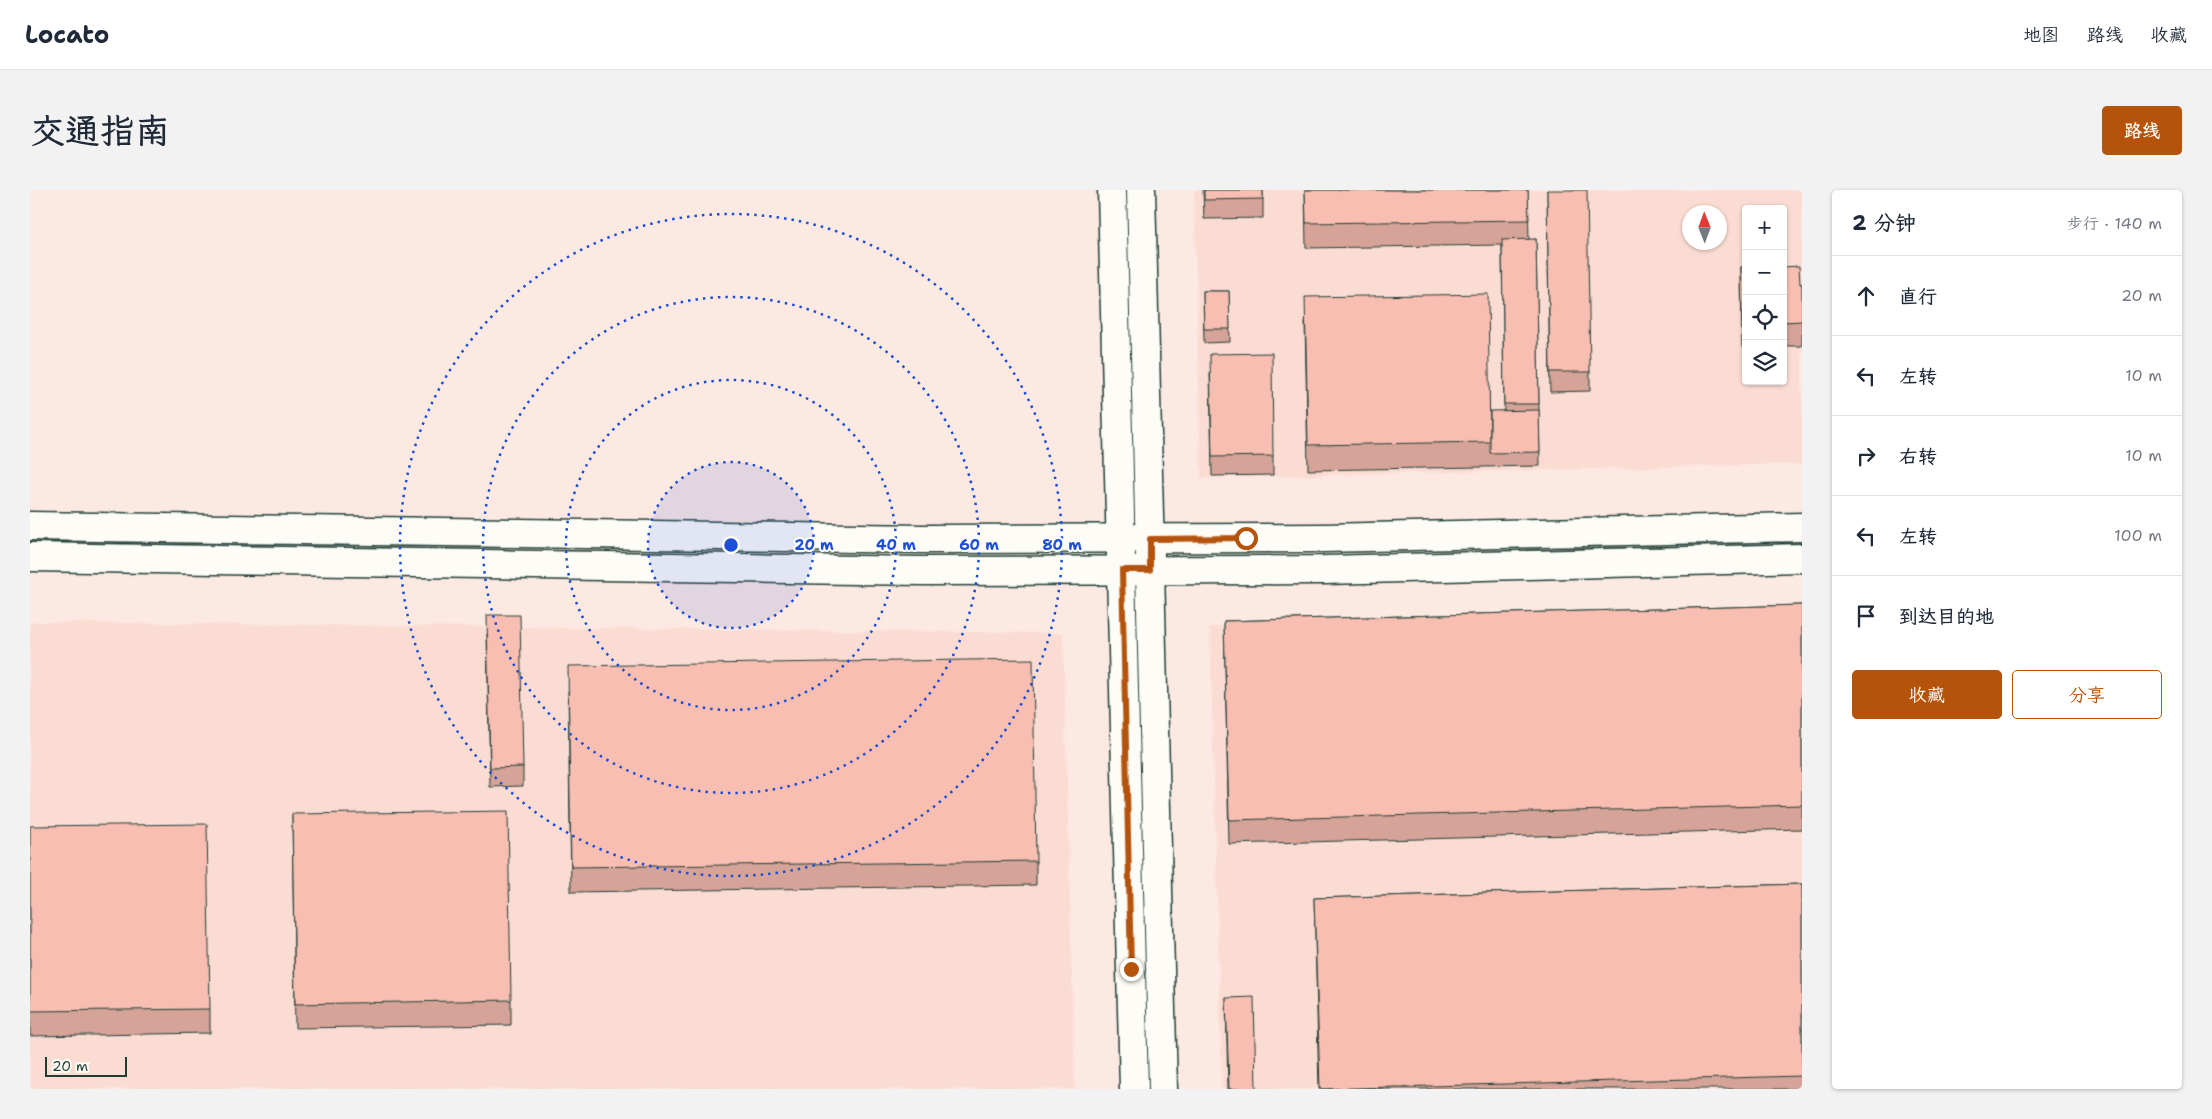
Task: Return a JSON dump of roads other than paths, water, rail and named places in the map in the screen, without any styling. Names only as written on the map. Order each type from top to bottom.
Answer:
[{"type":"main road","points":[[1112,190],[1134,1089]]},
{"type":"main road","points":[[1141,190],[1163,1089]]},
{"type":"main road","points":[[30,526],[923,539],[1334,538],[1802,526]]},
{"type":"main road","points":[[30,557],[922,570],[1324,570],[1802,558]]}]
